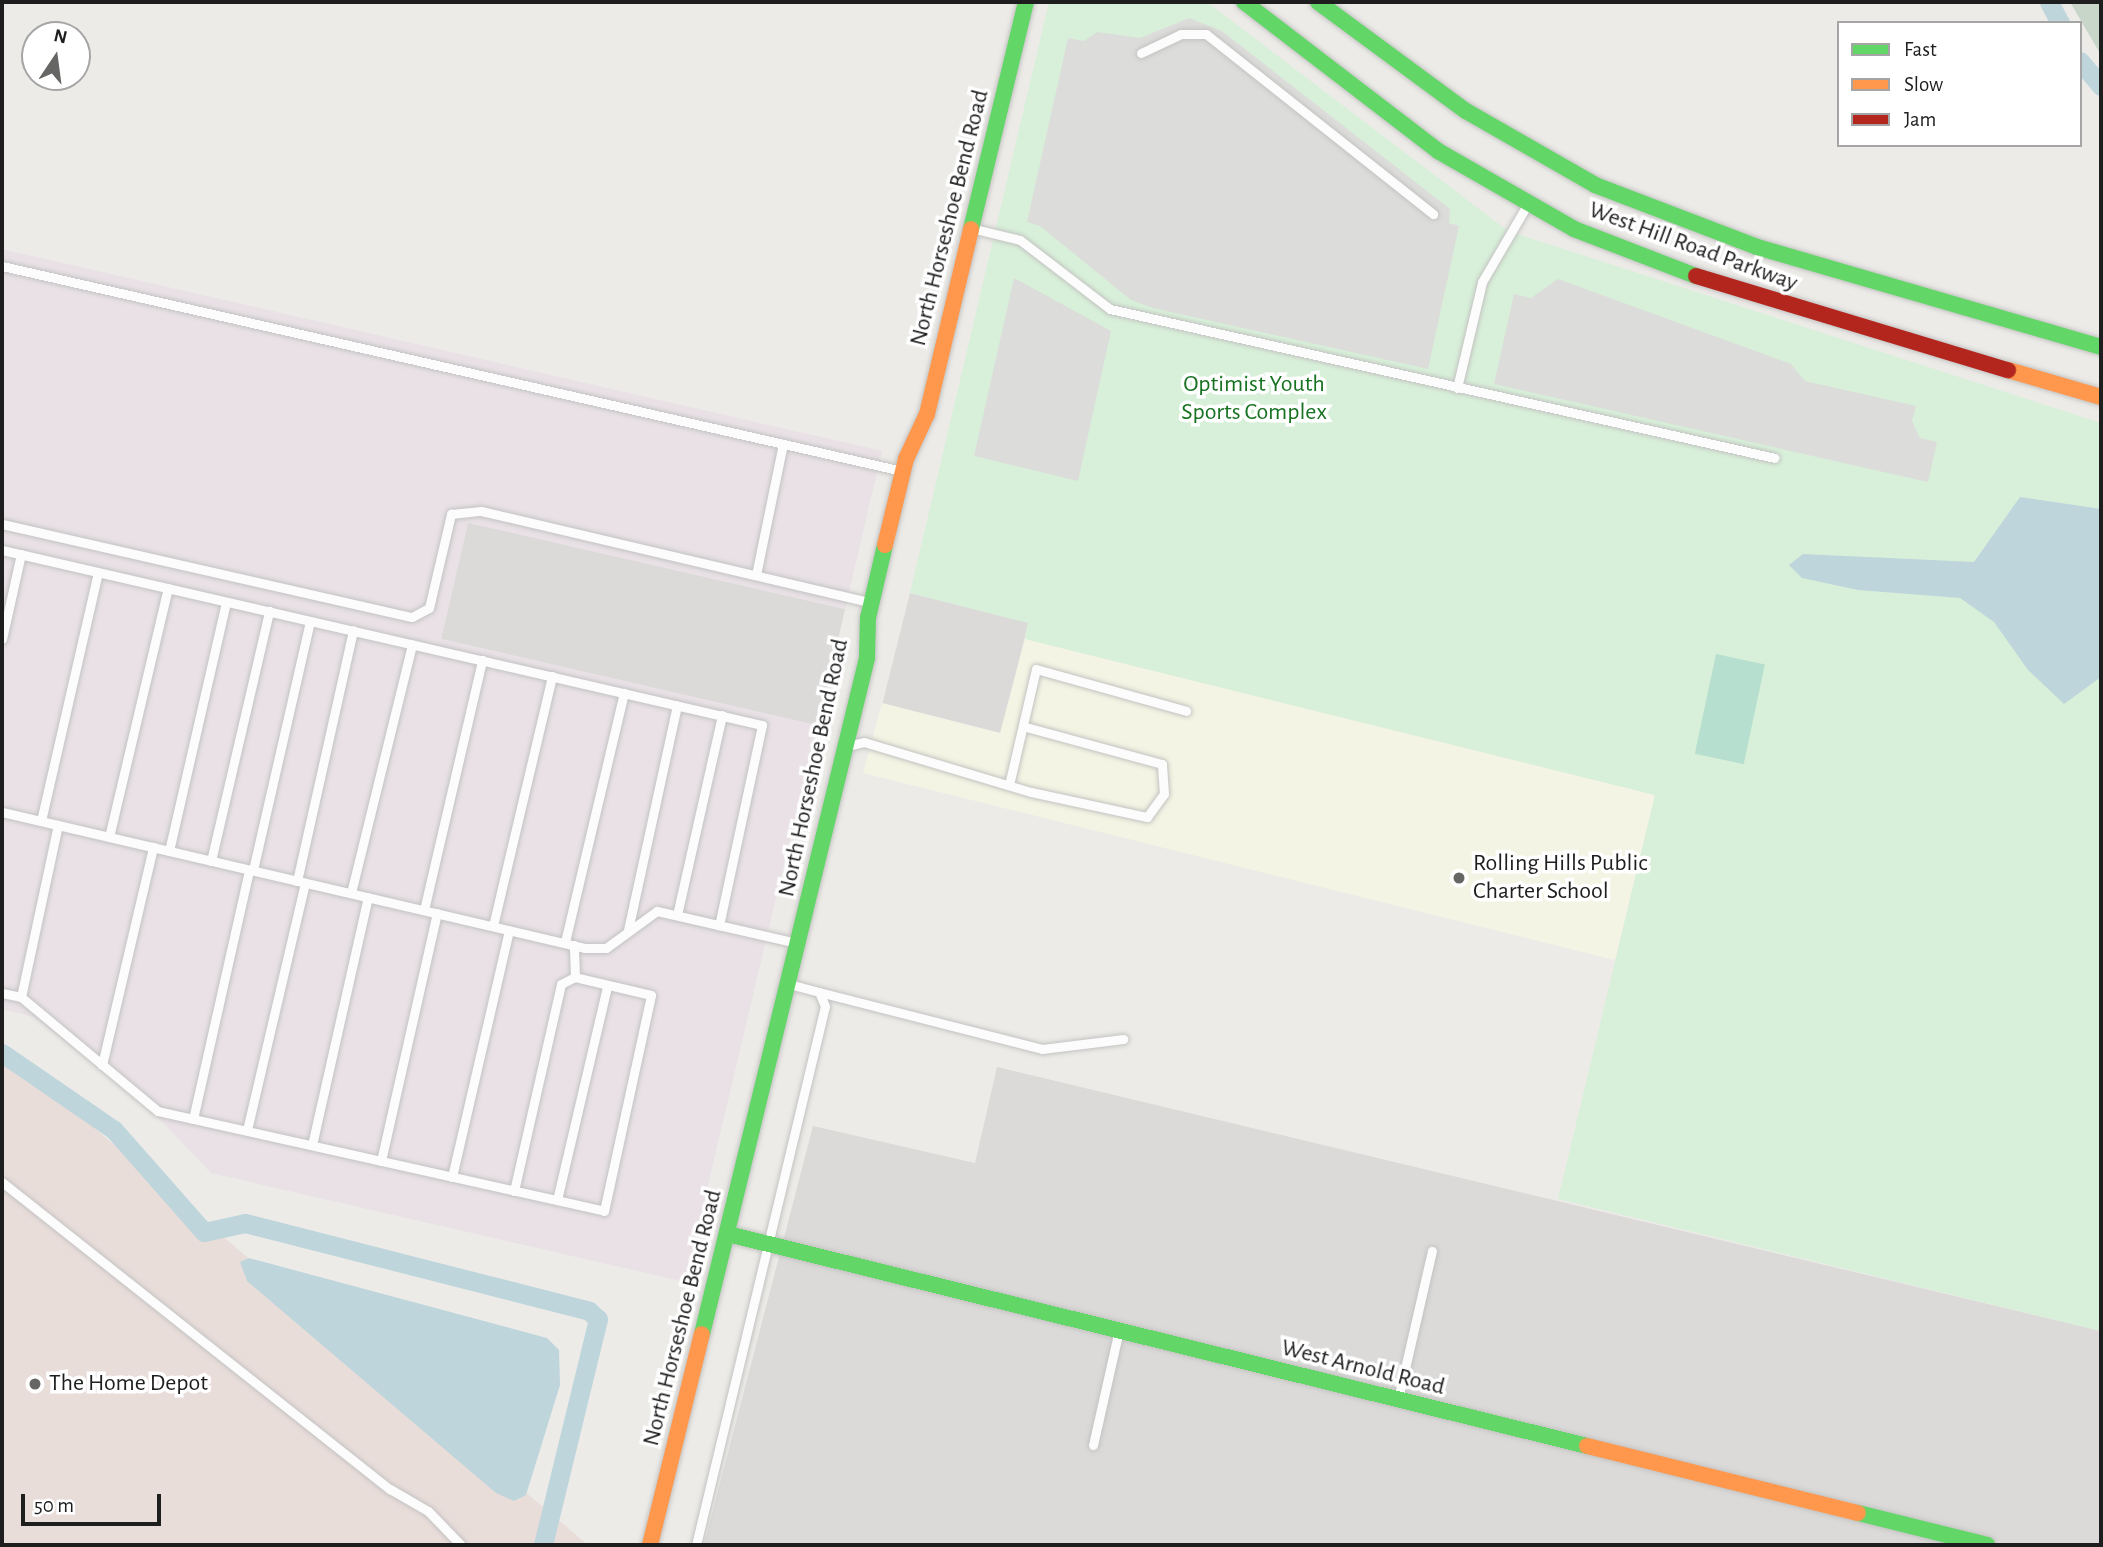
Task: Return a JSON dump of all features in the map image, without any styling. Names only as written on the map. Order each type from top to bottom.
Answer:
[{"type":"street","name":"North Horseshoe Bend Road","points":[[650,1545],[867,658],[871,603],[903,472],[927,415],[1026,2]]},
{"type":"street","name":"West Hill Road Parkway","points":[[1244,2],[1438,151],[1527,204],[1656,263],[1741,293],[2101,397]]},
{"type":"street","name":"West Hill Road Parkway","points":[[1318,2],[1466,111],[1595,185],[1756,247],[2101,347]]},
{"type":"street","name":"West Arnold Road","points":[[728,1234],[1987,1545]]},
{"type":"lane","points":[[1141,53],[1181,34],[1206,34],[1433,214]]},
{"type":"lane","points":[[1457,388],[1482,282],[1527,204]]},
{"type":"lane","points":[[970,228],[1020,240],[1110,309],[1775,458]]},
{"type":"lane","points":[[2,266],[903,472]]},
{"type":"lane","points":[[756,575],[783,444]]},
{"type":"lane","points":[[2,524],[403,617],[429,608],[447,521],[461,509],[871,603]]},
{"type":"lane","points":[[2,550],[762,725],[719,925]]},
{"type":"lane","points":[[2,639],[21,554]]},
{"type":"lane","points":[[41,821],[98,572]]},
{"type":"lane","points":[[109,837],[168,588]]},
{"type":"lane","points":[[169,851],[226,601]]},
{"type":"lane","points":[[211,861],[269,611]]},
{"type":"lane","points":[[192,1119],[310,621]]},
{"type":"lane","points":[[247,1130],[353,631]]},
{"type":"lane","points":[[351,893],[412,644]]},
{"type":"lane","points":[[424,910],[481,660]]},
{"type":"lane","points":[[1009,785],[1026,727],[1036,669],[1186,711]]},
{"type":"lane","points":[[493,926],[552,676]]},
{"type":"lane","points":[[575,977],[570,944],[624,693]]},
{"type":"lane","points":[[628,930],[677,705]]},
{"type":"lane","points":[[677,915],[722,715]]},
{"type":"lane","points":[[846,746],[864,742],[1009,785],[1147,817],[1164,794],[1162,764],[1026,727]]},
{"type":"lane","points":[[2,812],[570,944],[606,948],[657,911],[799,943]]},
{"type":"lane","points":[[21,997],[58,825]]},
{"type":"lane","points":[[102,1065],[153,847]]},
{"type":"lane","points":[[312,1145],[368,897]]},
{"type":"lane","points":[[380,1161],[437,913]]},
{"type":"lane","points":[[452,1177],[509,930]]},
{"type":"lane","points":[[2,993],[21,997],[158,1111],[247,1130],[380,1161],[514,1191],[556,1200],[604,1211],[651,995],[575,977],[561,984],[514,1191]]},
{"type":"lane","points":[[789,983],[1042,1049],[1123,1039]]},
{"type":"lane","points":[[556,1200],[607,985]]},
{"type":"lane","points":[[696,1545],[825,1006],[819,992]]},
{"type":"lane","points":[[2,1182],[390,1489],[428,1511],[461,1545]]},
{"type":"lane","points":[[1398,1400],[1432,1251]]},
{"type":"lane","points":[[1093,1445],[1118,1332]]},
{"type":"shaded area","points":[[2070,2],[2101,2],[2101,55],[2082,21]]},
{"type":"shaded area","points":[[1189,18],[1222,31],[1450,209],[1449,223],[1459,226],[1428,369],[1153,308],[1131,300],[1040,226],[1027,222],[1068,38],[1084,41],[1097,32],[1140,38]]},
{"type":"shaded area","points":[[2,249],[882,451],[845,609],[468,523],[441,639],[817,725],[685,1282],[211,1173],[146,1105],[34,1017],[2,1009]]},
{"type":"shaded area","points":[[1014,278],[1111,331],[1078,481],[974,456]]},
{"type":"shaded area","points":[[1558,279],[1791,364],[1805,381],[1916,406],[1912,421],[1920,438],[1937,442],[1928,482],[1494,384],[1514,294],[1531,298]]},
{"type":"shaded area","points":[[468,522],[845,609],[818,726],[441,639]]},
{"type":"shaded area","points":[[910,593],[1028,623],[1001,733],[882,704]]},
{"type":"shaded area","name":"Rolling Hills Public Charter School","points":[[1025,639],[1655,795],[1615,960],[863,773],[882,703],[1000,733]]},
{"type":"shaded area","points":[[2,1050],[588,1545],[2,1545]]},
{"type":"shaded area","points":[[997,1067],[2101,1331],[2101,1545],[704,1545],[813,1126],[975,1163]]},
{"type":"green space","name":"Optimist Youth Sports Complex","points":[[1049,2],[1207,2],[1508,231],[2101,423],[2101,1331],[1558,1199],[1655,795],[1025,639],[1028,623],[910,593]]},
{"type":"green space","points":[[1716,654],[1765,664],[1744,764],[1695,754]]},
{"type":"water","points":[[2020,497],[2101,509],[2101,677],[2064,704],[2028,670],[1994,622],[1960,598],[1858,590],[1802,578],[1789,565],[1803,554],[1974,562]]},
{"type":"water","points":[[249,1258],[547,1338],[559,1350],[560,1385],[526,1495],[514,1501],[496,1493],[247,1281],[240,1262]]},
{"type":"waterway","points":[[2049,2],[2059,21]]},
{"type":"waterway","points":[[2082,63],[2101,86]]},
{"type":"waterway","points":[[2,1053],[114,1130],[204,1232],[245,1223],[589,1311],[598,1319],[543,1545]]},
{"type":"traffic: fast","points":[[971,229],[1026,2]]},
{"type":"traffic: fast","points":[[1244,2],[1438,151],[1574,229],[1696,276]]},
{"type":"traffic: fast","points":[[1318,2],[1466,111],[1595,185],[1757,247],[2101,347]]},
{"type":"traffic: fast","points":[[702,1334],[867,658],[868,618],[885,545]]},
{"type":"traffic: fast","points":[[728,1234],[1587,1446]]},
{"type":"traffic: fast","points":[[1858,1513],[1987,1545]]},
{"type":"traffic: slow","points":[[885,545],[906,459],[927,414],[971,229]]},
{"type":"traffic: slow","points":[[2008,370],[2101,397]]},
{"type":"traffic: slow","points":[[650,1545],[702,1334]]},
{"type":"traffic: slow","points":[[1587,1446],[1858,1513]]},
{"type":"traffic: jam","points":[[1696,276],[2008,370]]},
{"type":"place","name":"Rolling Hills Public Charter School","points":[[1459,878]]},
{"type":"place","name":"The Home Depot","points":[[35,1384]]}]
